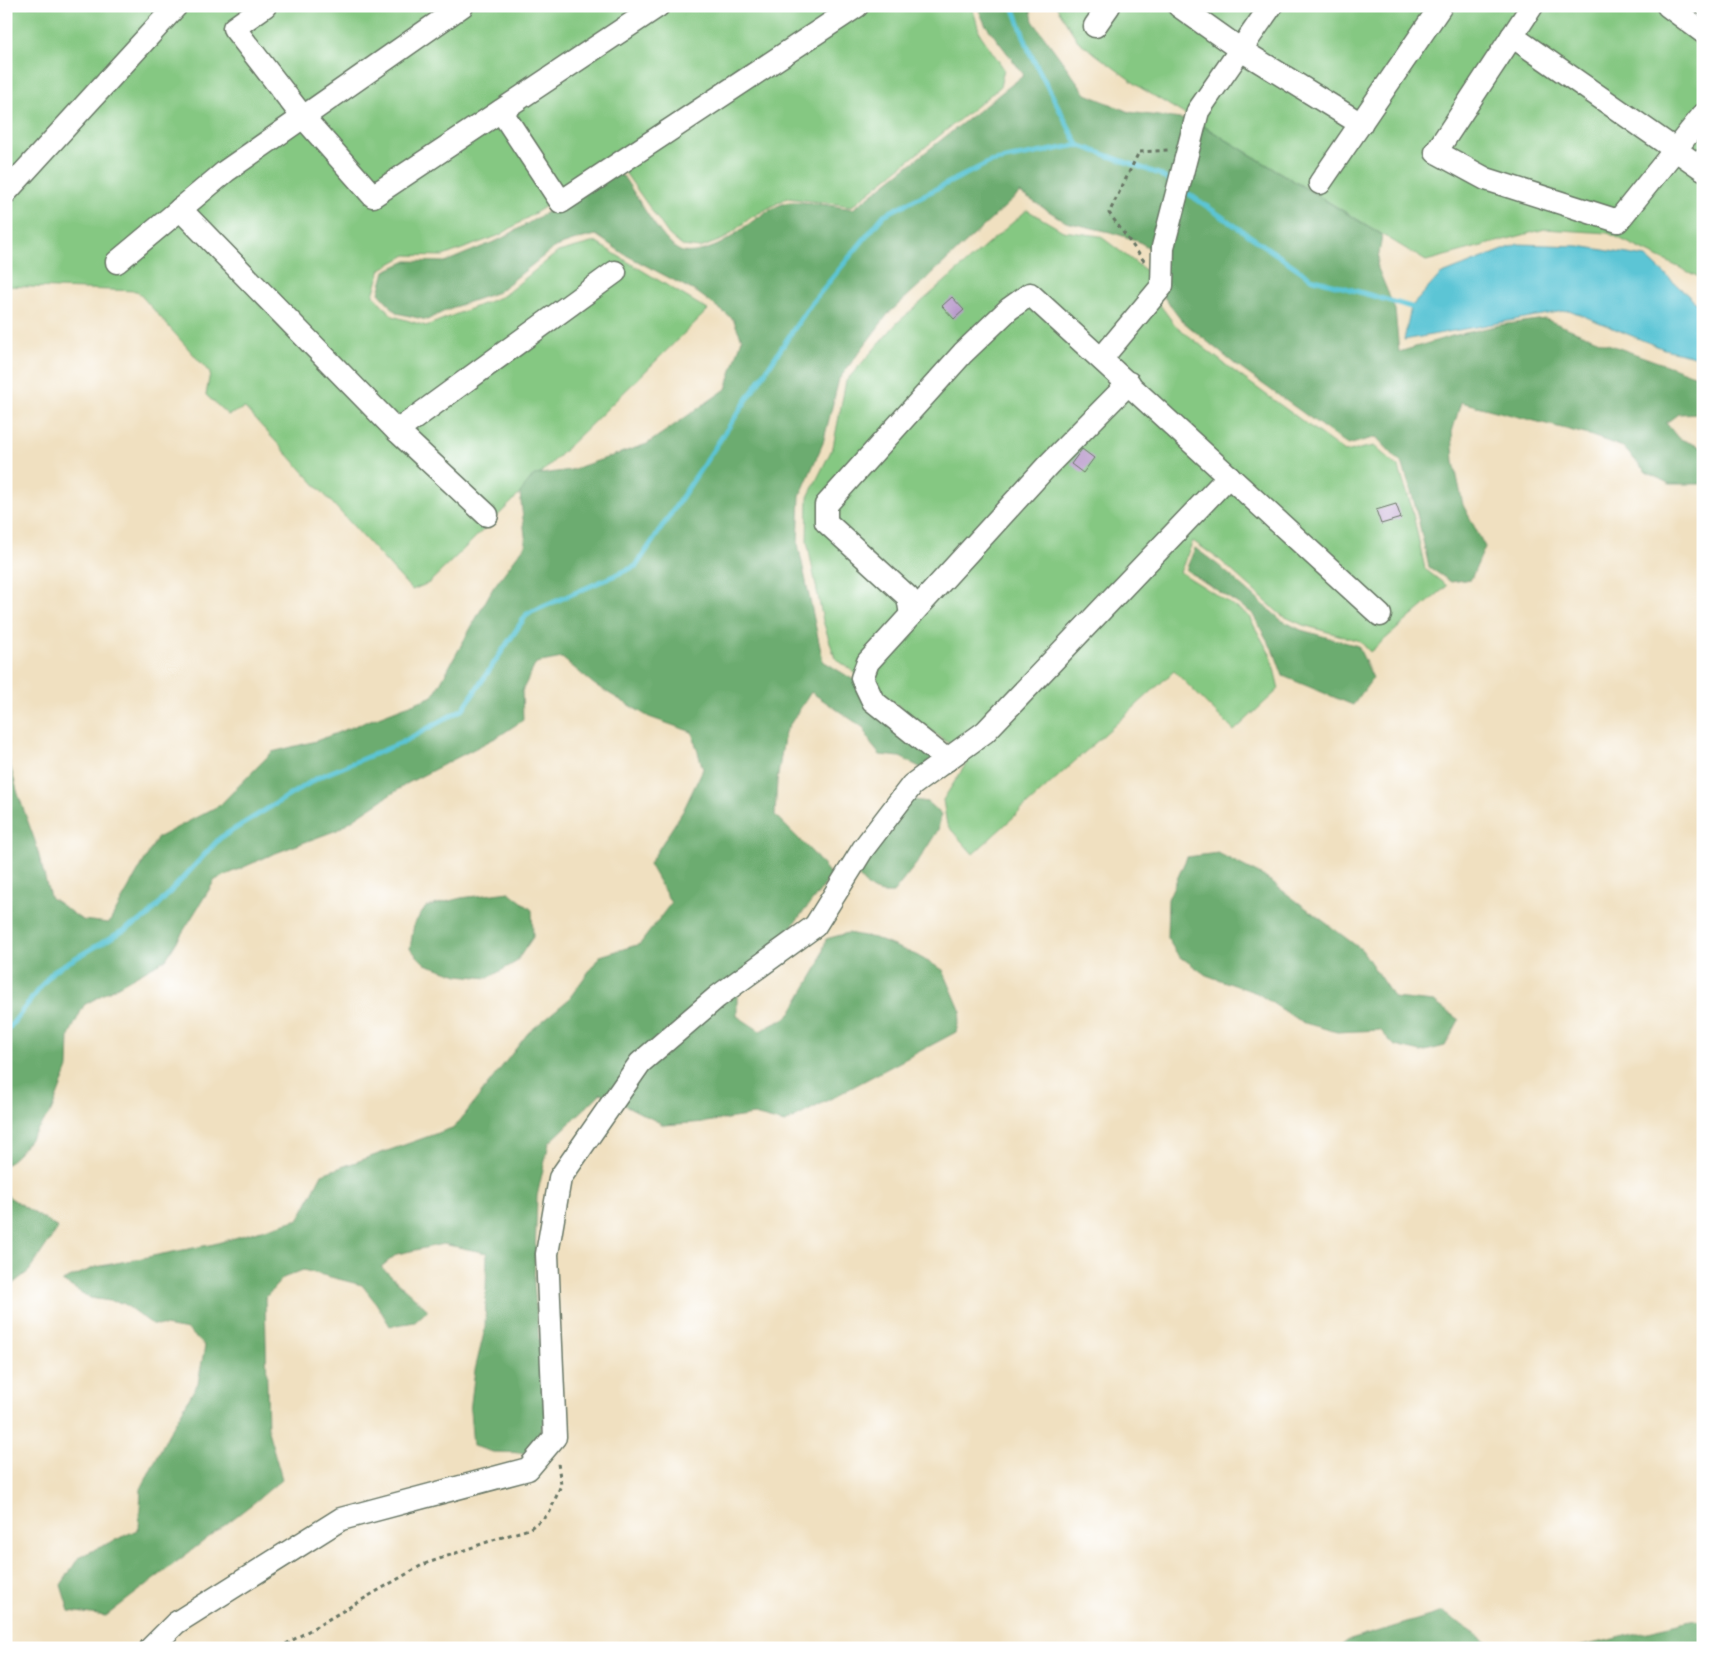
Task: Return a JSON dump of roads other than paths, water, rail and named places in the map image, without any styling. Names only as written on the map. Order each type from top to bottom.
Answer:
[{"type":"street","points":[[6,192],[176,6]]},
{"type":"street","points":[[265,6],[234,28],[303,117],[373,196],[658,6]]},
{"type":"street","points":[[117,262],[226,171],[462,6]]},
{"type":"street","points":[[501,111],[561,202],[857,6]]},
{"type":"street","points":[[1095,26],[1109,6]]},
{"type":"street","points":[[1179,6],[1241,50],[1361,124]]},
{"type":"street","points":[[1102,358],[1162,286],[1163,247],[1198,111],[1271,6]]},
{"type":"street","points":[[1320,183],[1441,6]]},
{"type":"street","points":[[1532,6],[1436,152],[1486,179],[1618,221],[1703,115]]},
{"type":"street","points":[[1668,6],[1703,32]]},
{"type":"street","points":[[1512,36],[1703,169]]},
{"type":"street","points":[[180,209],[397,432],[487,515]]},
{"type":"street","points":[[397,432],[615,272]]},
{"type":"street","points":[[911,615],[908,597],[826,522],[826,505],[963,353],[1009,309],[1030,294],[1380,615]]},
{"type":"street","points":[[947,760],[873,701],[862,678],[868,662],[1048,465],[1129,383]]},
{"type":"street","points":[[151,1648],[176,1623],[341,1519],[528,1469],[556,1437],[547,1254],[560,1178],[640,1063],[717,997],[816,926],[863,849],[912,785],[985,732],[1229,476]]},
{"type":"water","points":[[1518,244],[1579,246],[1646,257],[1703,309],[1703,358],[1664,349],[1569,310],[1404,340],[1411,307],[1440,275]]},
{"type":"waterway","points":[[1013,6],[1030,53],[1078,145]]},
{"type":"waterway","points":[[6,1032],[53,971],[147,917],[220,838],[319,777],[401,743],[463,709],[527,614],[636,566],[810,305],[884,215],[990,162],[1078,145],[1159,174],[1174,184]]},
{"type":"waterway","points":[[1183,190],[1311,278],[1411,307]]}]
